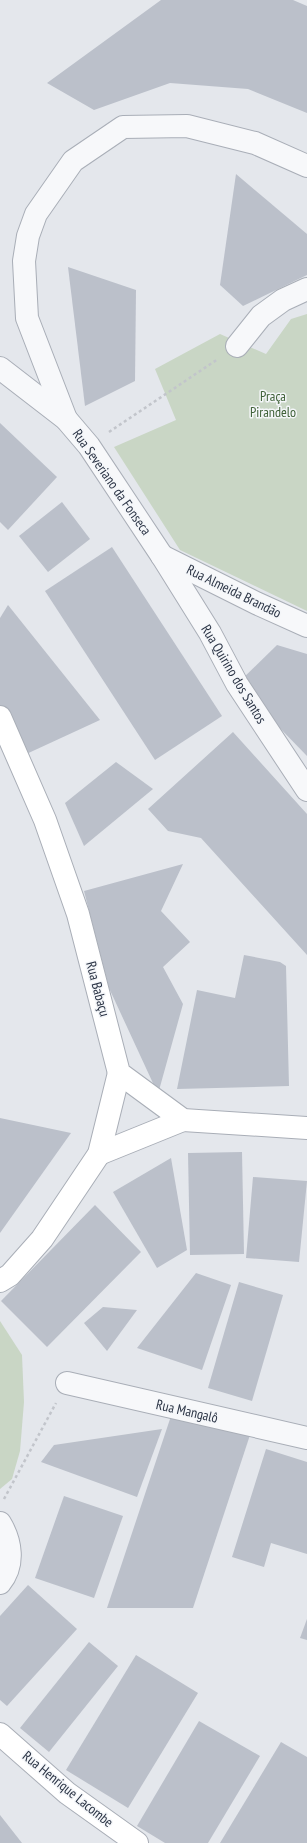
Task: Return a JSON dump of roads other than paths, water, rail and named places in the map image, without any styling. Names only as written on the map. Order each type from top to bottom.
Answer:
[{"type":"street","points":[[66,419],[27,318],[24,261],[28,236],[36,214],[73,161],[123,127],[188,126],[255,142],[307,166]]},
{"type":"street","points":[[237,346],[261,316],[283,300],[307,289]]},
{"type":"street","name":"Rua Severiano da Fonseca","points":[[0,368],[66,419],[89,446],[162,556]]},
{"type":"street","name":"Rua Almeida Brandão","points":[[162,556],[256,603],[307,626]]},
{"type":"street","name":"Rua Quirino dos Santos","points":[[162,556],[210,633],[237,684],[307,790]]},
{"type":"street","name":"Rua Babaçu","points":[[0,717],[45,820],[78,914],[119,1073]]},
{"type":"street","points":[[0,1281],[10,1275],[42,1239],[100,1154],[119,1073],[183,1120]]},
{"type":"street","points":[[100,1154],[183,1120],[307,1128]]},
{"type":"street","name":"Rua Mangalô","points":[[68,1382],[307,1438]]},
{"type":"street","points":[[0,1523],[7,1534],[10,1549],[9,1565],[0,1583]]},
{"type":"street","name":"Rua Henrique Lacombe","points":[[0,1734],[67,1793],[137,1843]]},
{"type":"park label","name":"Praça Pirandelo","points":[[273,404]]}]
